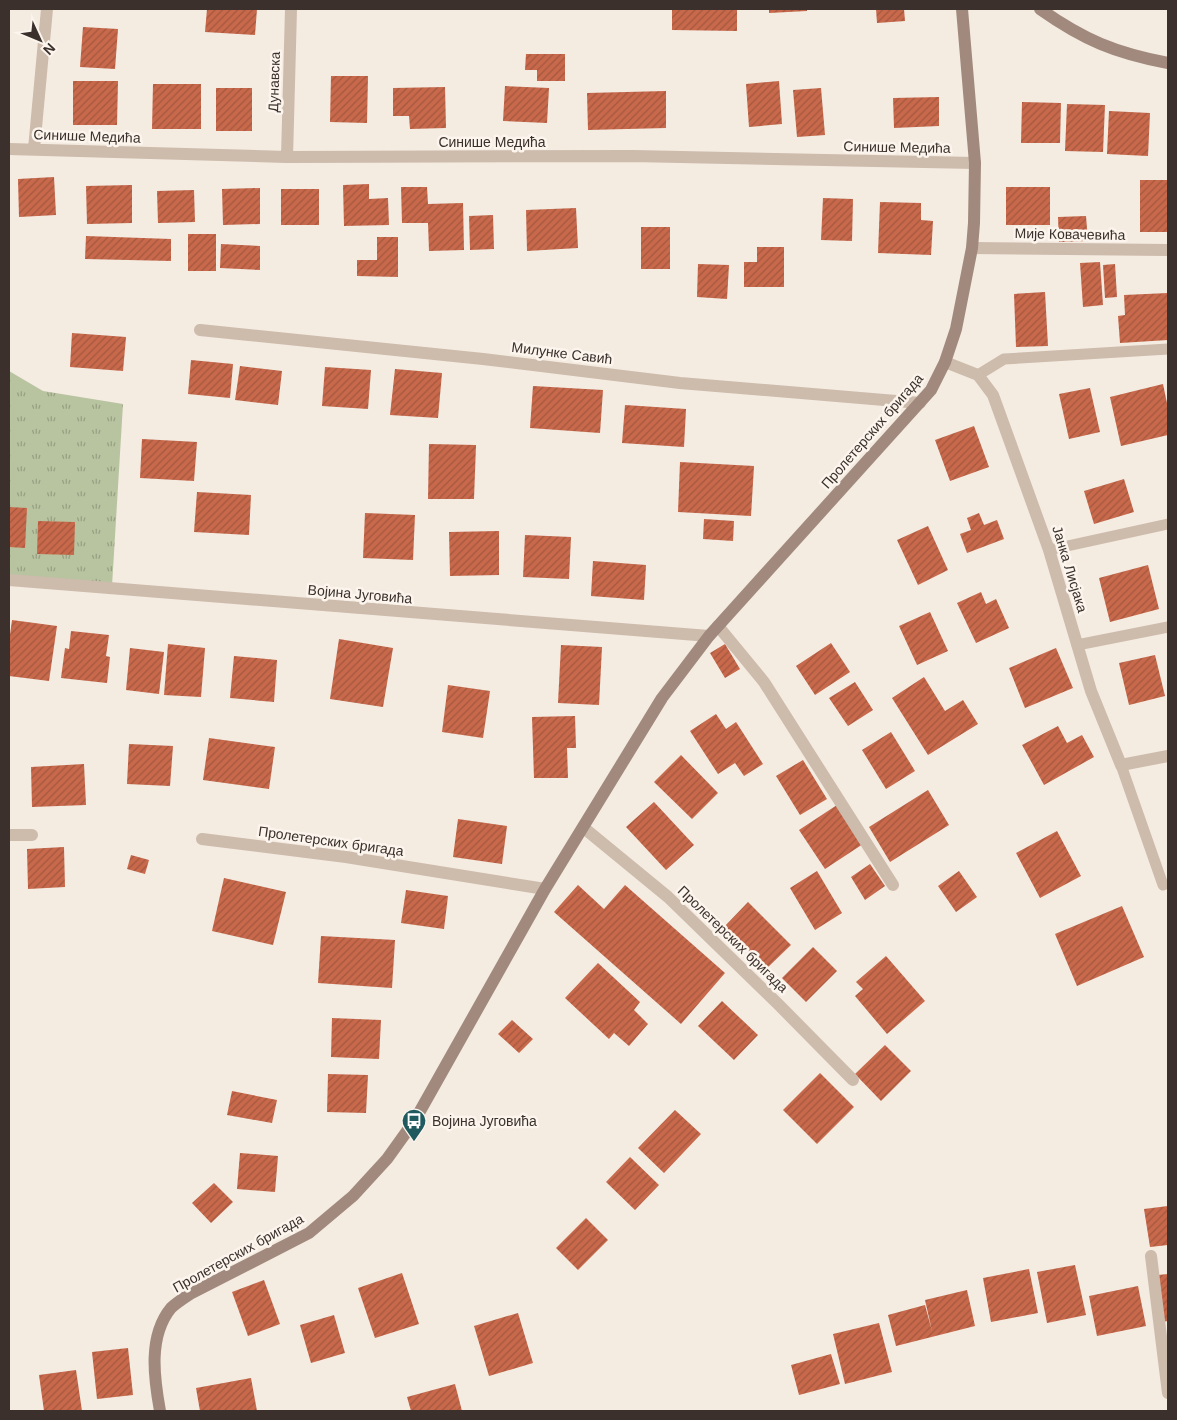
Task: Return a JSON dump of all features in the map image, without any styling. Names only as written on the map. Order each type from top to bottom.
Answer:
[{"type":"street","points":[[34,149],[47,9]]},
{"type":"street","name":"Дунавска","points":[[287,157],[291,9]]},
{"type":"street","name":"Пролетерских бригада","points":[[160,1411],[154,1366],[159,1329],[172,1306],[190,1294],[309,1233],[353,1196],[382,1165],[415,1120],[545,889],[662,698],[709,636],[931,390],[945,362],[956,329],[972,248],[976,192],[975,163],[962,9]]},
{"type":"street","points":[[1040,9],[1063,25],[1103,47],[1168,63]]},
{"type":"street","name":"Синише Медића","points":[[9,149],[287,157],[633,156],[975,163]]},
{"type":"street","name":"Мије Ковачевића","points":[[972,248],[1168,250]]},
{"type":"street","name":"Милунке Савић","points":[[200,330],[483,359],[680,383],[920,403]]},
{"type":"street","points":[[945,362],[978,375]]},
{"type":"street","name":"Јанка Лисјака","points":[[978,375],[992,395],[1050,550],[1092,691],[1121,764]]},
{"type":"street","name":"Војина Југовића","points":[[9,580],[709,636]]},
{"type":"street","points":[[718,626],[764,682],[893,885]]},
{"type":"street","points":[[1121,764],[1168,756]]},
{"type":"street","name":"Пролетерских бригада","points":[[584,828],[668,897],[853,1080]]},
{"type":"street","points":[[9,835],[32,835]]},
{"type":"street","name":"Пролетерских бригада","points":[[202,839],[346,857],[545,889]]},
{"type":"street","points":[[1151,1256],[1168,1393]]},
{"type":"lane","points":[[978,375],[988,366],[1004,359],[1168,349]]},
{"type":"lane","points":[[1050,550],[1168,524]]},
{"type":"lane","points":[[1078,645],[1168,627]]},
{"type":"lane","points":[[1121,764],[1163,886]]},
{"type":"green space","points":[[9,371],[43,391],[123,404],[112,586],[9,579]]},
{"type":"building","points":[[207,9],[257,9],[255,35],[205,32]]},
{"type":"building","points":[[672,9],[737,9],[737,31],[672,30]]},
{"type":"building","points":[[769,9],[807,9],[807,11],[769,13]]},
{"type":"building","points":[[876,9],[904,9],[905,21],[877,23]]},
{"type":"building","points":[[83,27],[118,29],[115,69],[80,67]]},
{"type":"building","points":[[526,54],[565,54],[565,81],[537,81],[537,70],[525,70]]},
{"type":"building","points":[[331,76],[368,76],[367,123],[330,122]]},
{"type":"building","points":[[73,81],[118,81],[117,125],[73,125]]},
{"type":"building","points":[[779,81],[782,124],[749,127],[746,84]]},
{"type":"building","points":[[153,84],[201,84],[201,129],[152,129]]},
{"type":"building","points":[[505,86],[549,88],[547,123],[503,121]]},
{"type":"building","points":[[445,87],[446,128],[410,129],[409,116],[393,116],[393,88]]},
{"type":"building","points":[[216,88],[252,88],[252,131],[216,131]]},
{"type":"building","points":[[821,88],[825,135],[797,137],[793,90]]},
{"type":"building","points":[[666,91],[666,128],[588,130],[587,93]]},
{"type":"building","points":[[939,97],[939,126],[894,128],[893,98]]},
{"type":"building","points":[[1022,102],[1061,103],[1060,143],[1021,143]]},
{"type":"building","points":[[1067,104],[1105,105],[1103,152],[1065,151]]},
{"type":"building","points":[[1109,111],[1150,113],[1148,156],[1107,154]]},
{"type":"building","points":[[54,177],[56,215],[19,217],[18,179]]},
{"type":"building","points":[[1140,180],[1168,180],[1168,232],[1140,232]]},
{"type":"building","points":[[369,184],[369,199],[388,198],[389,225],[344,226],[343,185]]},
{"type":"building","points":[[132,185],[132,223],[87,224],[86,186]]},
{"type":"building","points":[[401,187],[427,187],[428,204],[463,203],[464,250],[429,251],[428,223],[402,223]]},
{"type":"building","points":[[1006,187],[1050,187],[1050,225],[1006,225]]},
{"type":"building","points":[[260,188],[260,224],[223,225],[222,189]]},
{"type":"building","points":[[281,189],[319,189],[319,225],[281,225]]},
{"type":"building","points":[[194,190],[195,222],[158,223],[157,191]]},
{"type":"building","points":[[823,198],[853,199],[852,241],[821,240]]},
{"type":"building","points":[[880,202],[921,203],[921,220],[933,221],[931,255],[878,253]]},
{"type":"building","points":[[576,208],[578,248],[527,251],[526,210]]},
{"type":"building","points":[[493,215],[494,249],[470,250],[469,216]]},
{"type":"building","points":[[1086,216],[1088,241],[1059,242],[1058,217]]},
{"type":"building","points":[[641,227],[670,227],[670,269],[641,269]]},
{"type":"building","points":[[188,234],[216,234],[216,271],[188,271]]},
{"type":"building","points":[[86,236],[171,239],[171,261],[85,259]]},
{"type":"building","points":[[377,237],[398,237],[398,277],[357,276],[357,260],[377,260]]},
{"type":"building","points":[[221,244],[260,246],[260,270],[220,268]]},
{"type":"building","points":[[757,247],[784,247],[784,287],[744,287],[744,262],[757,262]]},
{"type":"building","points":[[1100,262],[1103,305],[1083,307],[1080,263]]},
{"type":"building","points":[[698,264],[729,265],[727,299],[697,297]]},
{"type":"building","points":[[1115,264],[1117,297],[1105,298],[1103,265]]},
{"type":"building","points":[[1045,292],[1048,346],[1016,347],[1014,294]]},
{"type":"building","points":[[1168,293],[1168,340],[1120,343],[1118,316],[1125,315],[1124,295]]},
{"type":"building","points":[[72,333],[126,337],[123,371],[70,367]]},
{"type":"building","points":[[191,360],[233,364],[230,398],[188,394]]},
{"type":"building","points":[[240,366],[282,371],[278,405],[235,400]]},
{"type":"building","points":[[325,367],[371,370],[368,409],[322,406]]},
{"type":"building","points":[[395,369],[442,373],[438,418],[390,415]]},
{"type":"building","points":[[1163,384],[1168,408],[1168,435],[1121,446],[1110,397]]},
{"type":"building","points":[[533,386],[603,390],[600,433],[530,428]]},
{"type":"building","points":[[1090,388],[1100,432],[1069,439],[1059,394]]},
{"type":"building","points":[[625,405],[686,409],[684,447],[622,443]]},
{"type":"building","points":[[974,426],[989,467],[950,481],[935,440]]},
{"type":"building","points":[[142,439],[197,442],[194,481],[140,478]]},
{"type":"building","points":[[429,444],[476,445],[474,499],[428,499]]},
{"type":"building","points":[[680,462],[754,466],[751,516],[678,512]]},
{"type":"building","points":[[1124,479],[1134,512],[1094,524],[1084,491]]},
{"type":"building","points":[[197,492],[251,495],[249,535],[194,532]]},
{"type":"building","points":[[9,507],[27,508],[25,548],[9,547]]},
{"type":"building","points":[[365,513],[415,515],[413,560],[363,558]]},
{"type":"building","points":[[979,513],[984,525],[997,520],[1004,539],[967,553],[960,534],[971,530],[967,518]]},
{"type":"building","points":[[704,519],[734,521],[733,541],[703,539]]},
{"type":"building","points":[[38,521],[75,522],[74,555],[37,554]]},
{"type":"building","points":[[928,526],[948,570],[918,585],[897,540]]},
{"type":"building","points":[[499,531],[499,575],[450,576],[449,532]]},
{"type":"building","points":[[525,535],[571,537],[569,579],[523,577]]},
{"type":"building","points":[[593,561],[646,565],[644,600],[591,596]]},
{"type":"building","points":[[1148,565],[1159,609],[1110,622],[1099,578]]},
{"type":"building","points":[[981,592],[986,604],[996,599],[1009,628],[976,643],[957,603]]},
{"type":"building","points":[[930,612],[948,651],[917,665],[899,626]]},
{"type":"building","points":[[12,620],[57,626],[49,681],[9,676],[9,642]]},
{"type":"building","points":[[71,631],[109,635],[106,656],[110,657],[107,683],[61,678],[65,648],[69,649]]},
{"type":"building","points":[[339,639],[393,648],[383,707],[330,699]]},
{"type":"building","points":[[831,643],[850,672],[815,695],[796,666]]},
{"type":"building","points":[[168,644],[205,648],[201,697],[164,695]]},
{"type":"building","points":[[725,644],[740,669],[725,678],[710,653]]},
{"type":"building","points":[[561,645],[602,647],[599,705],[558,703]]},
{"type":"building","points":[[130,648],[164,652],[159,694],[126,690]]},
{"type":"building","points":[[1056,648],[1073,688],[1025,708],[1009,668]]},
{"type":"building","points":[[1155,655],[1165,696],[1129,705],[1119,663]]},
{"type":"building","points":[[234,656],[277,660],[274,702],[230,698]]},
{"type":"building","points":[[924,677],[945,711],[963,700],[978,724],[928,755],[892,698]]},
{"type":"building","points":[[855,682],[873,710],[848,726],[829,698]]},
{"type":"building","points":[[448,685],[490,691],[483,738],[442,732]]},
{"type":"building","points":[[716,714],[726,729],[736,722],[763,764],[744,776],[735,763],[718,774],[690,731]]},
{"type":"building","points":[[575,716],[576,748],[567,748],[568,778],[534,778],[532,717]]},
{"type":"building","points":[[1058,726],[1067,743],[1082,735],[1094,757],[1044,785],[1022,745]]},
{"type":"building","points":[[891,732],[915,771],[886,789],[862,750]]},
{"type":"building","points":[[209,738],[275,747],[269,789],[203,780]]},
{"type":"building","points":[[129,744],[173,746],[170,786],[127,784]]},
{"type":"building","points":[[681,755],[718,793],[692,819],[654,782]]},
{"type":"building","points":[[803,760],[827,799],[800,815],[776,776]]},
{"type":"building","points":[[84,764],[86,805],[32,807],[31,767]]},
{"type":"building","points":[[928,790],[949,825],[890,862],[869,827]]},
{"type":"building","points":[[654,802],[694,845],[666,870],[626,827]]},
{"type":"building","points":[[837,805],[863,844],[825,869],[799,830]]},
{"type":"building","points":[[458,819],[507,826],[502,864],[453,857]]},
{"type":"building","points":[[1057,831],[1081,876],[1040,898],[1016,853]]},
{"type":"building","points":[[64,847],[65,887],[28,889],[27,849]]},
{"type":"building","points":[[131,855],[149,860],[145,874],[127,869]]},
{"type":"building","points":[[870,864],[885,886],[865,900],[851,877]]},
{"type":"building","points":[[817,871],[842,913],[815,930],[790,888]]},
{"type":"building","points":[[959,871],[977,897],[956,912],[938,886]]},
{"type":"building","points":[[224,878],[286,892],[273,945],[212,931]]},
{"type":"building","points":[[578,885],[604,909],[625,885],[725,973],[681,1024],[554,912]]},
{"type":"building","points":[[406,890],[448,896],[444,929],[401,923]]},
{"type":"building","points":[[748,902],[791,945],[766,969],[724,927]]},
{"type":"building","points":[[1122,906],[1144,957],[1077,986],[1055,934]]},
{"type":"building","points":[[321,936],[395,940],[392,988],[318,983]]},
{"type":"building","points":[[813,947],[837,971],[806,1002],[782,978]]},
{"type":"building","points":[[886,956],[925,1001],[887,1034],[855,996],[863,989],[856,982]]},
{"type":"building","points":[[598,963],[640,1002],[634,1010],[648,1024],[629,1046],[614,1033],[609,1039],[565,998]]},
{"type":"building","points":[[722,1001],[758,1035],[734,1060],[698,1026]]},
{"type":"building","points":[[332,1018],[381,1020],[379,1059],[331,1057]]},
{"type":"building","points":[[512,1020],[533,1039],[519,1053],[498,1034]]},
{"type":"building","points":[[885,1045],[911,1071],[881,1101],[855,1074]]},
{"type":"building","points":[[820,1073],[854,1107],[817,1144],[783,1110]]},
{"type":"building","points":[[328,1074],[368,1075],[366,1113],[327,1112]]},
{"type":"building","points":[[232,1091],[277,1100],[272,1123],[227,1115]]},
{"type":"building","points":[[675,1110],[701,1134],[664,1173],[638,1148]]},
{"type":"building","points":[[240,1153],[278,1156],[275,1192],[237,1189]]},
{"type":"building","points":[[630,1157],[659,1185],[635,1210],[606,1182]]},
{"type":"building","points":[[214,1183],[233,1202],[211,1223],[192,1203]]},
{"type":"building","points":[[1168,1206],[1168,1245],[1150,1247],[1144,1209]]},
{"type":"building","points":[[586,1218],[608,1240],[578,1270],[556,1248]]},
{"type":"building","points":[[1075,1265],[1086,1315],[1047,1323],[1037,1272]]},
{"type":"building","points":[[1029,1269],[1038,1313],[991,1322],[983,1278]]},
{"type":"building","points":[[402,1273],[419,1324],[375,1338],[358,1288]]},
{"type":"building","points":[[1168,1274],[1168,1321],[1162,1322],[1158,1275]]},
{"type":"building","points":[[264,1280],[280,1324],[248,1336],[232,1292]]},
{"type":"building","points":[[1138,1286],[1146,1326],[1097,1336],[1089,1296]]},
{"type":"building","points":[[967,1290],[975,1326],[896,1346],[888,1315],[925,1305],[932,1331],[925,1300]]},
{"type":"building","points":[[518,1313],[533,1363],[489,1376],[474,1326]]},
{"type":"building","points":[[334,1315],[345,1353],[311,1363],[300,1325]]},
{"type":"building","points":[[879,1323],[892,1372],[845,1384],[833,1334]]},
{"type":"building","points":[[128,1348],[133,1395],[97,1399],[92,1352]]},
{"type":"building","points":[[831,1354],[840,1384],[799,1395],[791,1365]]},
{"type":"building","points":[[76,1370],[82,1411],[44,1411],[39,1375]]},
{"type":"building","points":[[251,1378],[257,1411],[200,1411],[196,1388]]},
{"type":"building","points":[[455,1384],[462,1411],[411,1411],[407,1397]]},
{"type":"place","name":"Војина Југовића","points":[[414,1142]]}]
